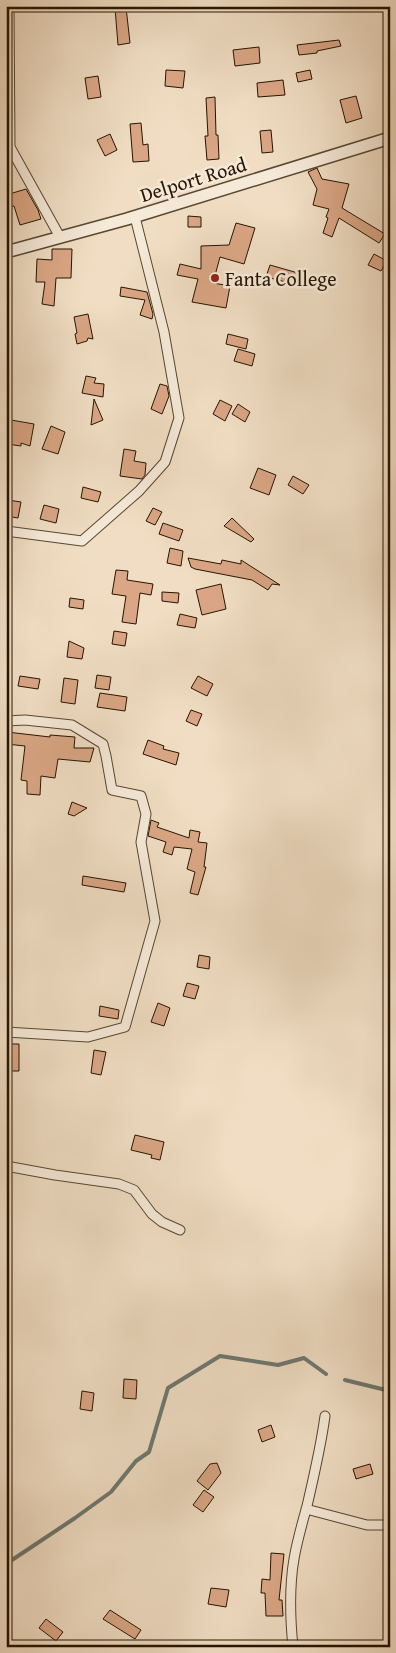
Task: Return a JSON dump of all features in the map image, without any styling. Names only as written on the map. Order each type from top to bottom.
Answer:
[{"type":"street","points":[[9,6],[8,147],[60,237]]},
{"type":"street","name":"Delport Road","points":[[6,252],[135,217],[390,138]]},
{"type":"street","points":[[6,531],[82,541],[139,491],[165,462],[179,418],[164,332],[135,217]]},
{"type":"street","points":[[6,721],[25,720],[72,725],[103,744],[112,790],[141,796],[144,805],[146,814],[141,842],[155,921],[125,1027],[88,1037],[6,1032]]},
{"type":"street","points":[[6,1166],[120,1184],[134,1190],[152,1214],[162,1222],[180,1230]]},
{"type":"street","points":[[293,1647],[290,1593],[294,1560],[320,1449],[325,1416]]},
{"type":"street","points":[[306,1509],[367,1525],[390,1525]]},
{"type":"building","points":[[126,7],[130,43],[118,45],[115,8]]},
{"type":"building","points":[[339,40],[341,46],[317,51],[317,53],[299,55],[297,45]]},
{"type":"building","points":[[259,47],[260,63],[235,66],[233,50]]},
{"type":"building","points":[[166,70],[185,71],[183,88],[165,86]]},
{"type":"building","points":[[310,70],[312,79],[298,82],[296,73]]},
{"type":"building","points":[[98,76],[101,97],[88,99],[85,78]]},
{"type":"building","points":[[283,80],[285,95],[258,97],[257,83]]},
{"type":"building","points":[[356,96],[362,118],[346,123],[340,100]]},
{"type":"building","points":[[215,97],[219,159],[207,160],[205,136],[208,136],[206,98]]},
{"type":"building","points":[[141,123],[143,145],[148,144],[149,161],[133,162],[130,124]]},
{"type":"building","points":[[271,130],[273,152],[262,153],[260,131]]},
{"type":"building","points":[[110,134],[117,150],[105,156],[97,140]]},
{"type":"building","points":[[317,168],[322,179],[349,184],[342,208],[385,234],[379,243],[339,218],[332,237],[323,233],[329,209],[313,205],[317,189],[308,172]]},
{"type":"building","points":[[26,189],[41,219],[20,225],[14,206],[8,207],[6,195]]},
{"type":"building","points":[[188,216],[201,217],[201,227],[188,227]]},
{"type":"building","points":[[236,223],[255,228],[244,264],[220,257],[213,283],[230,286],[226,308],[192,302],[198,279],[177,275],[180,264],[201,269],[201,246],[229,245]]},
{"type":"building","points":[[52,249],[72,249],[71,278],[56,278],[54,306],[42,304],[45,282],[36,282],[37,259],[52,260]]},
{"type":"building","points":[[374,254],[387,261],[381,271],[368,265]]},
{"type":"building","points":[[270,265],[298,273],[294,284],[266,277]]},
{"type":"building","points":[[121,287],[147,292],[153,314],[152,319],[140,315],[145,300],[120,296]]},
{"type":"building","points":[[88,314],[93,339],[88,338],[87,341],[77,344],[74,317]]},
{"type":"building","points":[[228,334],[248,339],[246,349],[226,344]]},
{"type":"building","points":[[238,349],[255,354],[252,366],[234,361]]},
{"type":"building","points":[[86,376],[96,378],[94,383],[104,384],[103,397],[82,393]]},
{"type":"building","points":[[160,384],[167,386],[169,396],[162,414],[151,409]]},
{"type":"building","points":[[94,399],[103,420],[91,425]]},
{"type":"building","points":[[220,400],[232,406],[225,421],[213,414]]},
{"type":"building","points":[[238,404],[250,412],[245,422],[232,414]]},
{"type":"building","points":[[11,420],[34,424],[30,446],[21,443],[21,446],[7,444]]},
{"type":"building","points":[[51,426],[65,432],[58,454],[42,449]]},
{"type":"building","points":[[124,449],[136,451],[134,461],[146,463],[145,475],[142,479],[120,476]]},
{"type":"building","points":[[258,468],[276,475],[269,495],[250,488]]},
{"type":"building","points":[[293,476],[309,485],[303,494],[288,485]]},
{"type":"building","points":[[83,487],[101,492],[98,502],[81,498]]},
{"type":"building","points":[[8,500],[21,502],[18,518],[6,516]]},
{"type":"building","points":[[44,505],[59,509],[56,523],[40,519]]},
{"type":"building","points":[[153,508],[162,512],[155,525],[146,521]]},
{"type":"building","points":[[232,518],[254,539],[251,542],[224,526]]},
{"type":"building","points":[[163,523],[183,530],[179,541],[159,534]]},
{"type":"building","points":[[170,548],[183,551],[181,566],[167,563]]},
{"type":"building","points":[[188,558],[221,564],[222,560],[241,564],[241,560],[280,585],[272,584],[268,590],[252,580],[195,569],[191,567]]},
{"type":"building","points":[[116,570],[128,571],[127,580],[153,584],[151,595],[140,593],[136,624],[122,622],[126,596],[112,594]]},
{"type":"building","points":[[221,584],[226,609],[202,615],[196,590]]},
{"type":"building","points":[[162,592],[179,593],[178,603],[162,601]]},
{"type":"building","points":[[70,598],[84,600],[83,609],[69,607]]},
{"type":"building","points":[[180,614],[197,618],[195,628],[177,625]]},
{"type":"building","points":[[114,631],[127,633],[125,646],[112,644]]},
{"type":"building","points":[[69,641],[84,648],[82,659],[67,657]]},
{"type":"building","points":[[97,675],[111,677],[109,690],[95,688]]},
{"type":"building","points":[[20,676],[40,679],[38,689],[18,686]]},
{"type":"building","points":[[198,676],[213,684],[207,696],[191,688]]},
{"type":"building","points":[[64,678],[78,680],[75,704],[61,702]]},
{"type":"building","points":[[100,693],[127,697],[125,711],[97,707]]},
{"type":"building","points":[[191,710],[202,714],[197,726],[186,721]]},
{"type":"building","points":[[7,732],[50,737],[50,735],[75,737],[74,748],[94,748],[90,762],[58,759],[55,778],[41,776],[40,795],[27,794],[27,781],[21,780],[25,746],[6,744]]},
{"type":"building","points":[[148,740],[164,746],[163,749],[179,753],[176,765],[143,754]]},
{"type":"building","points":[[72,802],[87,808],[74,816],[68,814]]},
{"type":"building","points":[[151,820],[159,823],[157,827],[189,838],[190,830],[200,832],[198,842],[207,843],[204,867],[206,867],[198,895],[190,893],[195,872],[187,869],[192,849],[174,847],[172,855],[163,852],[166,842],[148,836]]},
{"type":"building","points":[[83,876],[126,883],[124,892],[82,885]]},
{"type":"building","points":[[199,955],[210,957],[209,969],[197,967]]},
{"type":"building","points":[[187,983],[199,986],[195,999],[183,996]]},
{"type":"building","points":[[158,1003],[170,1008],[164,1026],[151,1022]]},
{"type":"building","points":[[100,1006],[119,1010],[118,1019],[99,1016]]},
{"type":"building","points":[[9,1044],[19,1044],[19,1071],[10,1071]]},
{"type":"building","points":[[94,1050],[106,1052],[101,1075],[91,1073]]},
{"type":"building","points":[[135,1135],[164,1142],[160,1160],[151,1158],[152,1155],[131,1150]]},
{"type":"building","points":[[124,1379],[137,1380],[136,1399],[123,1398]]},
{"type":"building","points":[[82,1391],[94,1393],[92,1411],[80,1409]]},
{"type":"building","points":[[271,1425],[275,1437],[262,1442],[258,1430]]},
{"type":"building","points":[[217,1463],[221,1473],[208,1490],[197,1481],[210,1464]]},
{"type":"building","points":[[370,1464],[373,1474],[356,1479],[353,1469]]},
{"type":"building","points":[[204,1490],[214,1497],[203,1512],[193,1505]]},
{"type":"building","points":[[271,1553],[284,1554],[279,1600],[282,1600],[283,1616],[266,1616],[265,1593],[261,1593],[262,1579],[270,1580]]},
{"type":"building","points":[[211,1588],[229,1590],[226,1607],[208,1604]]},
{"type":"building","points":[[110,1610],[141,1630],[135,1639],[103,1619]]},
{"type":"building","points":[[46,1619],[63,1632],[56,1641],[39,1628]]},
{"type":"waterway","points":[[6,1564],[111,1492],[136,1461],[149,1452],[168,1388],[220,1356],[278,1365],[304,1358],[326,1374]]},
{"type":"waterway","points":[[345,1380],[390,1391]]},
{"type":"place","name":"Fanta College","points":[[215,278]]}]
